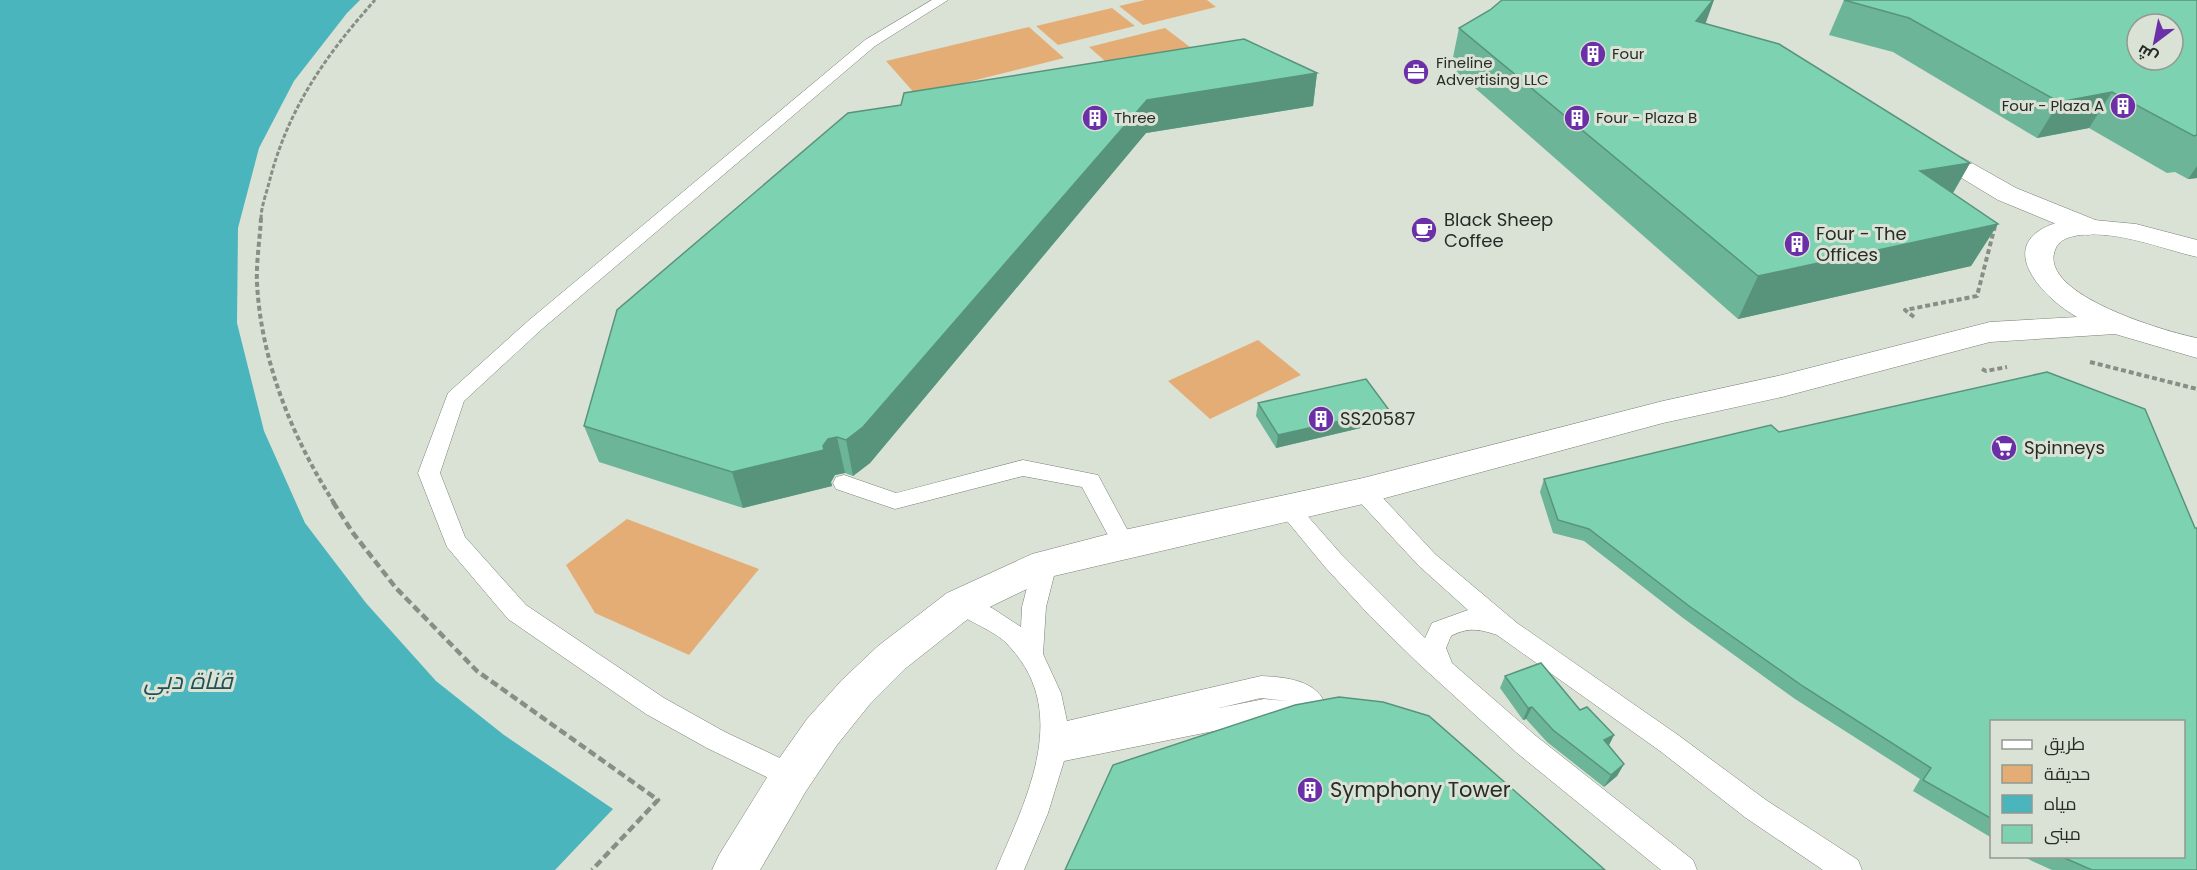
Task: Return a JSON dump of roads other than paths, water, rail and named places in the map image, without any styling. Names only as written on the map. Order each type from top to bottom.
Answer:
[{"type":"street","points":[[1954,163],[2007,194],[2088,226]]},
{"type":"street","points":[[2007,194],[2053,235]]},
{"type":"street","points":[[2196,248],[2139,231],[2088,226],[2068,229],[2053,235],[2043,243],[2039,254],[2042,267],[2057,287],[2089,311],[2115,325],[2145,336],[2197,348]]},
{"type":"street","points":[[1990,332],[2029,312],[2057,287]]},
{"type":"street","points":[[735,870],[791,777],[822,732],[856,692],[892,657],[960,604],[1045,564],[1124,544],[1289,510],[1663,412],[1782,386],[1990,332],[2115,325]]},
{"type":"lane","points":[[791,777],[716,740],[655,706],[517,612],[455,541],[429,473],[455,398],[535,325],[870,43],[941,0]]},
{"type":"lane","points":[[844,483],[895,501],[1023,468],[1090,481],[1124,544]]},
{"type":"lane","points":[[1363,491],[1427,560],[1508,630],[1669,743],[1756,809],[1848,870]]},
{"type":"lane","points":[[1289,510],[1331,561],[1382,614],[1442,669],[1573,785],[1683,870]]},
{"type":"lane","points":[[1031,654],[1034,607],[1045,564]]},
{"type":"lane","points":[[960,604],[1000,625],[1017,638],[1031,654],[1048,692],[1053,744],[1031,821],[1010,870]]},
{"type":"lane","points":[[1442,669],[1434,648],[1441,630],[1459,619],[1484,619],[1508,630]]},
{"type":"lane","points":[[1053,744],[1264,710],[1308,711]]},
{"type":"water","name":"قناة دبي","points":[[0,0],[360,0],[347,13],[294,81],[259,148],[238,228],[237,323],[264,431],[305,523],[366,603],[436,681],[504,735],[613,809],[555,870],[0,870]]},
{"type":"place","name":"Four","points":[[1593,54]]},
{"type":"place","name":"Fineline Advertising LLC","points":[[1416,72]]},
{"type":"place","name":"Four - Plaza A","points":[[2123,106]]},
{"type":"place","name":"Three","points":[[1095,118]]},
{"type":"place","name":"Four - Plaza B","points":[[1577,118]]},
{"type":"place","name":"Black Sheep Coffee","points":[[1424,230]]},
{"type":"place","name":"Four - The Offices","points":[[1797,244]]},
{"type":"place","name":"SS20587","points":[[1321,419]]},
{"type":"place","name":"Spinneys","points":[[2004,448]]},
{"type":"place","name":"Symphony Tower","points":[[1310,790]]}]
